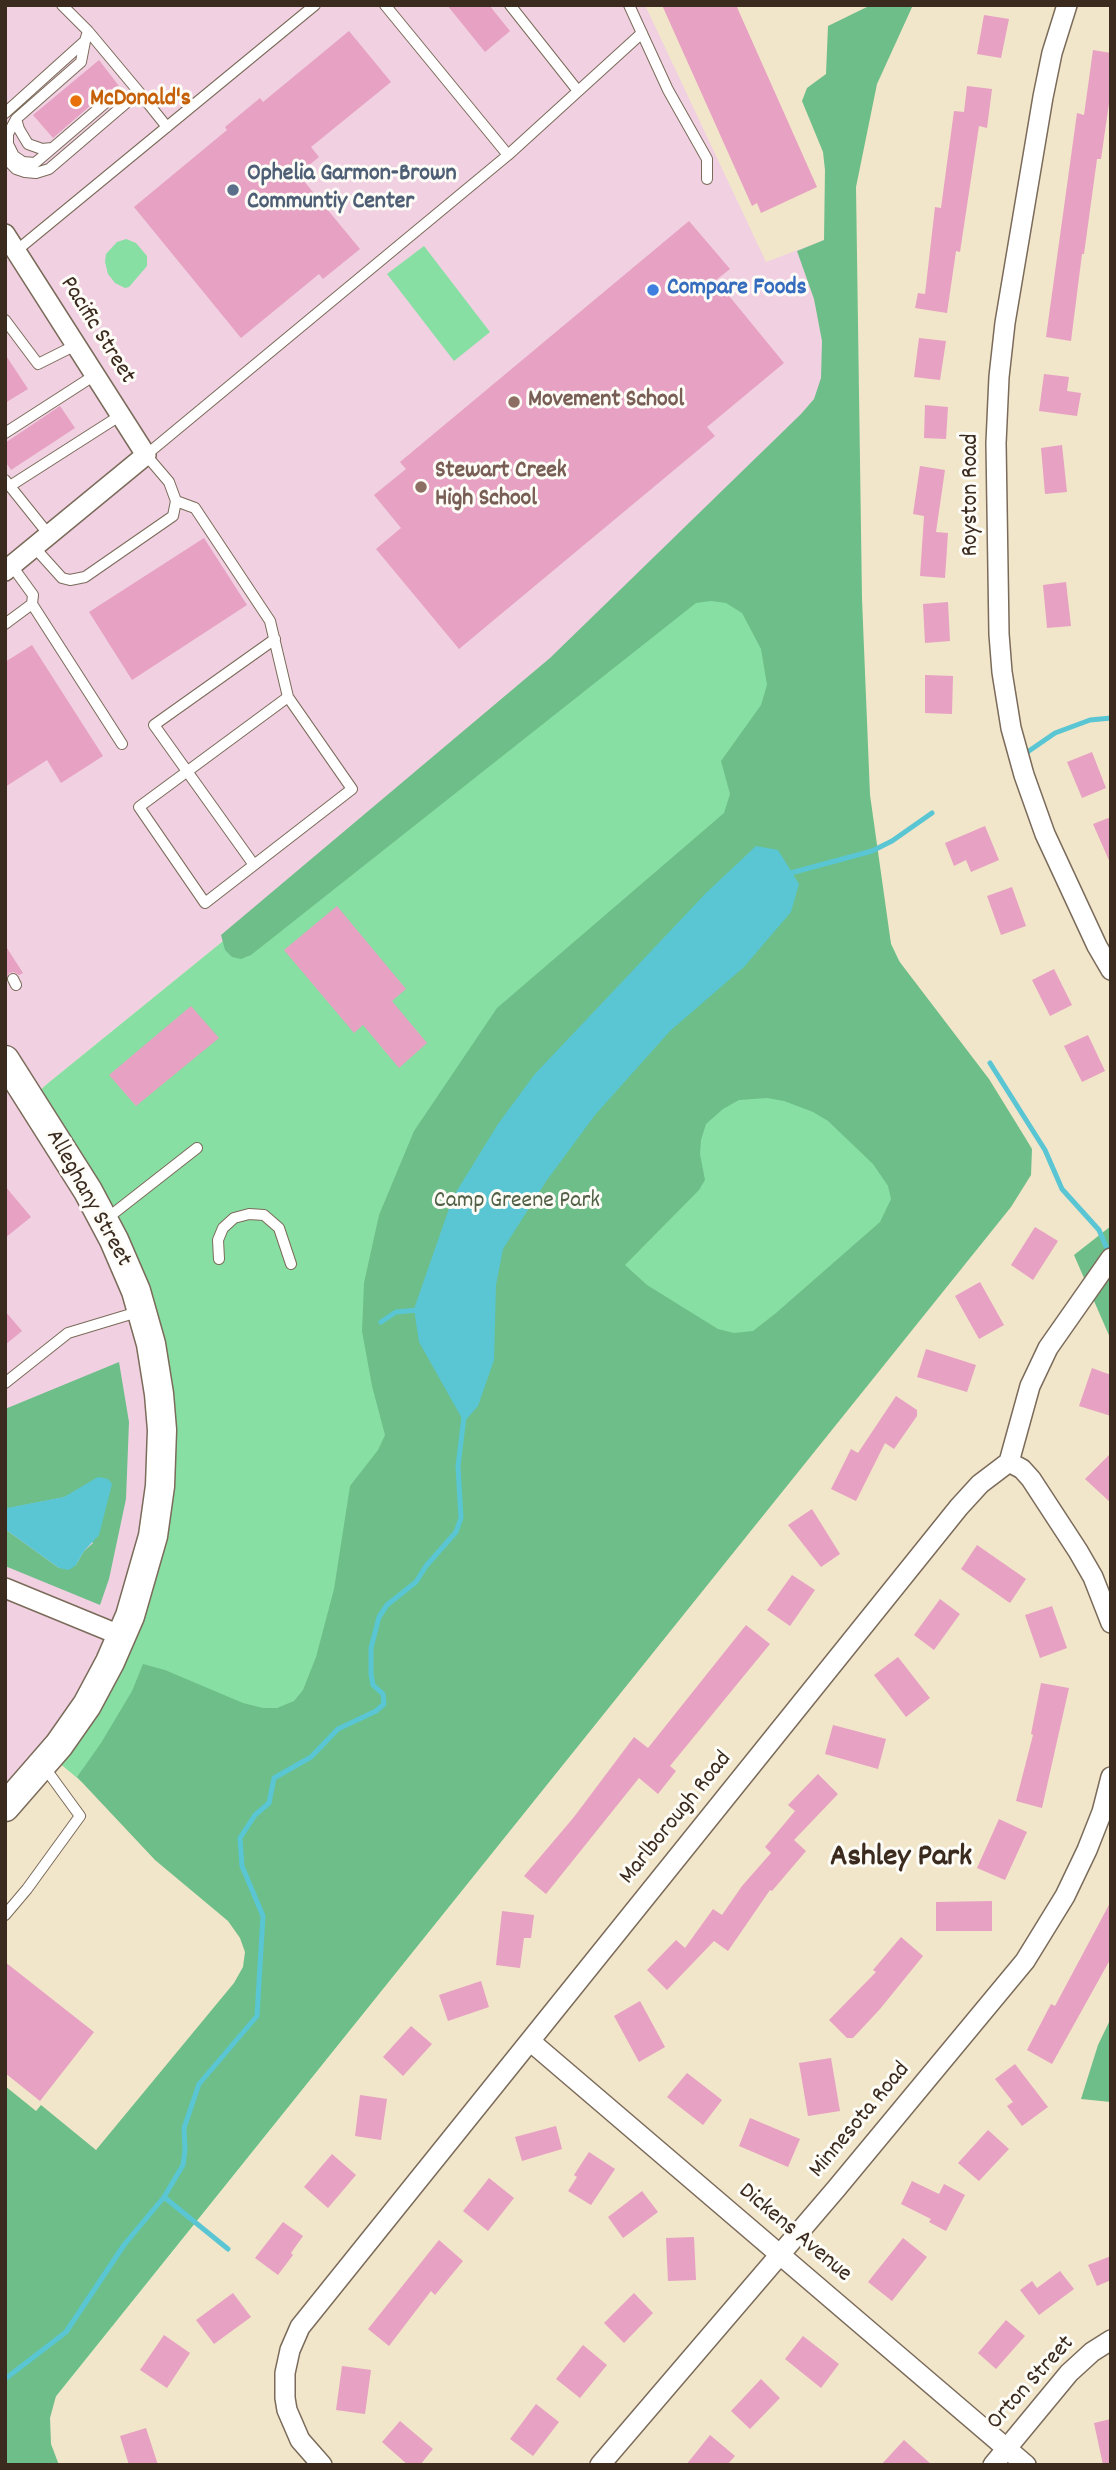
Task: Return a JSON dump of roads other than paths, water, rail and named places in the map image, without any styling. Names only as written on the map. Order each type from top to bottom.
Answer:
[{"type":"street","name":"Royston Road","points":[[1067,5],[1052,52],[1043,97],[1005,323],[999,377],[996,443],[999,634],[1011,728],[1024,775],[1045,834],[1111,970]]},
{"type":"street","name":"Pacific Street","points":[[5,234],[146,455]]},
{"type":"street","points":[[8,569],[146,455]]},
{"type":"street","name":"Alleghany Street","points":[[5,1060],[85,1185],[136,1291],[151,1345],[162,1430],[160,1486],[148,1557],[122,1636],[87,1705],[42,1765],[5,1807]]},
{"type":"street","points":[[1111,1258],[1048,1348],[1030,1386],[1009,1462],[1031,1479],[1079,1551],[1093,1577],[1111,1623]]},
{"type":"street","name":"Marlborough Road","points":[[322,2465],[300,2440],[287,2410],[285,2373],[290,2350],[300,2327],[959,1507],[980,1484],[1009,1462]]},
{"type":"street","points":[[5,1588],[122,1636]]},
{"type":"street","name":"Minnesota Road","points":[[600,2465],[836,2189],[986,2010],[1040,1940],[1087,1850],[1111,1777]]},
{"type":"street","name":"Dickens Avenue","points":[[530,2041],[1026,2465]]},
{"type":"street","name":"Orton Street","points":[[993,2465],[1069,2374],[1092,2352],[1111,2340]]},
{"type":"lane","points":[[62,5],[135,95],[167,127]]},
{"type":"lane","points":[[16,251],[315,5]]},
{"type":"lane","points":[[385,5],[508,155]]},
{"type":"lane","points":[[510,5],[578,91]]},
{"type":"lane","points":[[629,5],[668,90],[707,159],[707,179]]},
{"type":"lane","points":[[121,415],[8,483],[62,578],[70,580],[85,577],[173,516],[176,501],[169,482],[146,455],[508,155],[642,33]]},
{"type":"lane","points":[[5,113],[86,36]]},
{"type":"lane","points":[[86,36],[81,62],[16,119],[8,134],[8,144],[14,156],[23,162],[35,163],[111,98],[135,95]]},
{"type":"lane","points":[[5,158],[16,169],[25,172],[36,173],[49,169],[135,95]]},
{"type":"lane","points":[[16,119],[28,144],[42,149],[52,148]]},
{"type":"lane","points":[[5,320],[38,364],[76,345]]},
{"type":"lane","points":[[5,433],[96,375]]},
{"type":"lane","points":[[176,501],[195,508],[270,621],[288,697],[352,789],[205,903],[139,807],[288,697]]},
{"type":"lane","points":[[8,569],[33,595],[32,604],[122,744]]},
{"type":"lane","points":[[5,624],[32,604]]},
{"type":"lane","points":[[254,865],[154,725],[275,639]]},
{"type":"lane","points":[[104,1221],[197,1148]]},
{"type":"lane","points":[[219,1259],[218,1240],[223,1228],[234,1218],[249,1214],[264,1215],[279,1228],[291,1264]]},
{"type":"lane","points":[[5,1382],[68,1333],[142,1311]]},
{"type":"lane","points":[[5,1915],[80,1816],[42,1765]]},
{"type":"water","points":[[756,846],[778,850],[799,884],[791,912],[744,967],[670,1031],[595,1115],[547,1180],[503,1249],[496,1285],[494,1360],[478,1406],[464,1422],[419,1342],[414,1309],[453,1197],[498,1124],[534,1075],[706,893]]},
{"type":"water","points":[[98,1477],[108,1479],[112,1484],[99,1535],[69,1570],[59,1568],[5,1529],[5,1509],[64,1497]]},
{"type":"waterway","points":[[1026,753],[1055,733],[1090,720],[1111,718]]},
{"type":"waterway","points":[[787,874],[872,851],[892,841],[932,813]]},
{"type":"waterway","points":[[990,1063],[1045,1150],[1062,1189],[1099,1230],[1108,1251]]},
{"type":"waterway","points":[[381,1322],[396,1312],[418,1310]]},
{"type":"waterway","points":[[5,2379],[66,2332],[124,2245],[164,2197],[183,2165],[184,2128],[199,2084],[257,2016],[263,1916],[242,1866],[240,1838],[255,1815],[269,1803],[274,1778],[311,1757],[338,1729],[376,1711],[384,1704],[383,1694],[373,1685],[371,1674],[371,1648],[379,1617],[387,1605],[416,1582],[426,1566],[456,1532],[461,1518],[458,1466],[464,1417]]},
{"type":"waterway","points":[[164,2197],[228,2249]]},
{"type":"place","name":"McDonald's","points":[[76,101]]},
{"type":"place","name":"Ophelia Garmon-Brown Communtiy Center","points":[[233,190]]},
{"type":"place","name":"Compare Foods","points":[[653,290]]},
{"type":"place","name":"Movement School","points":[[514,402]]},
{"type":"place","name":"Stewart Creek High School","points":[[421,487]]},
{"type":"district","name":"Ashley Park","points":[[901,1860]]},
{"type":"park label","name":"Camp Greene Park","points":[[517,1203]]}]
